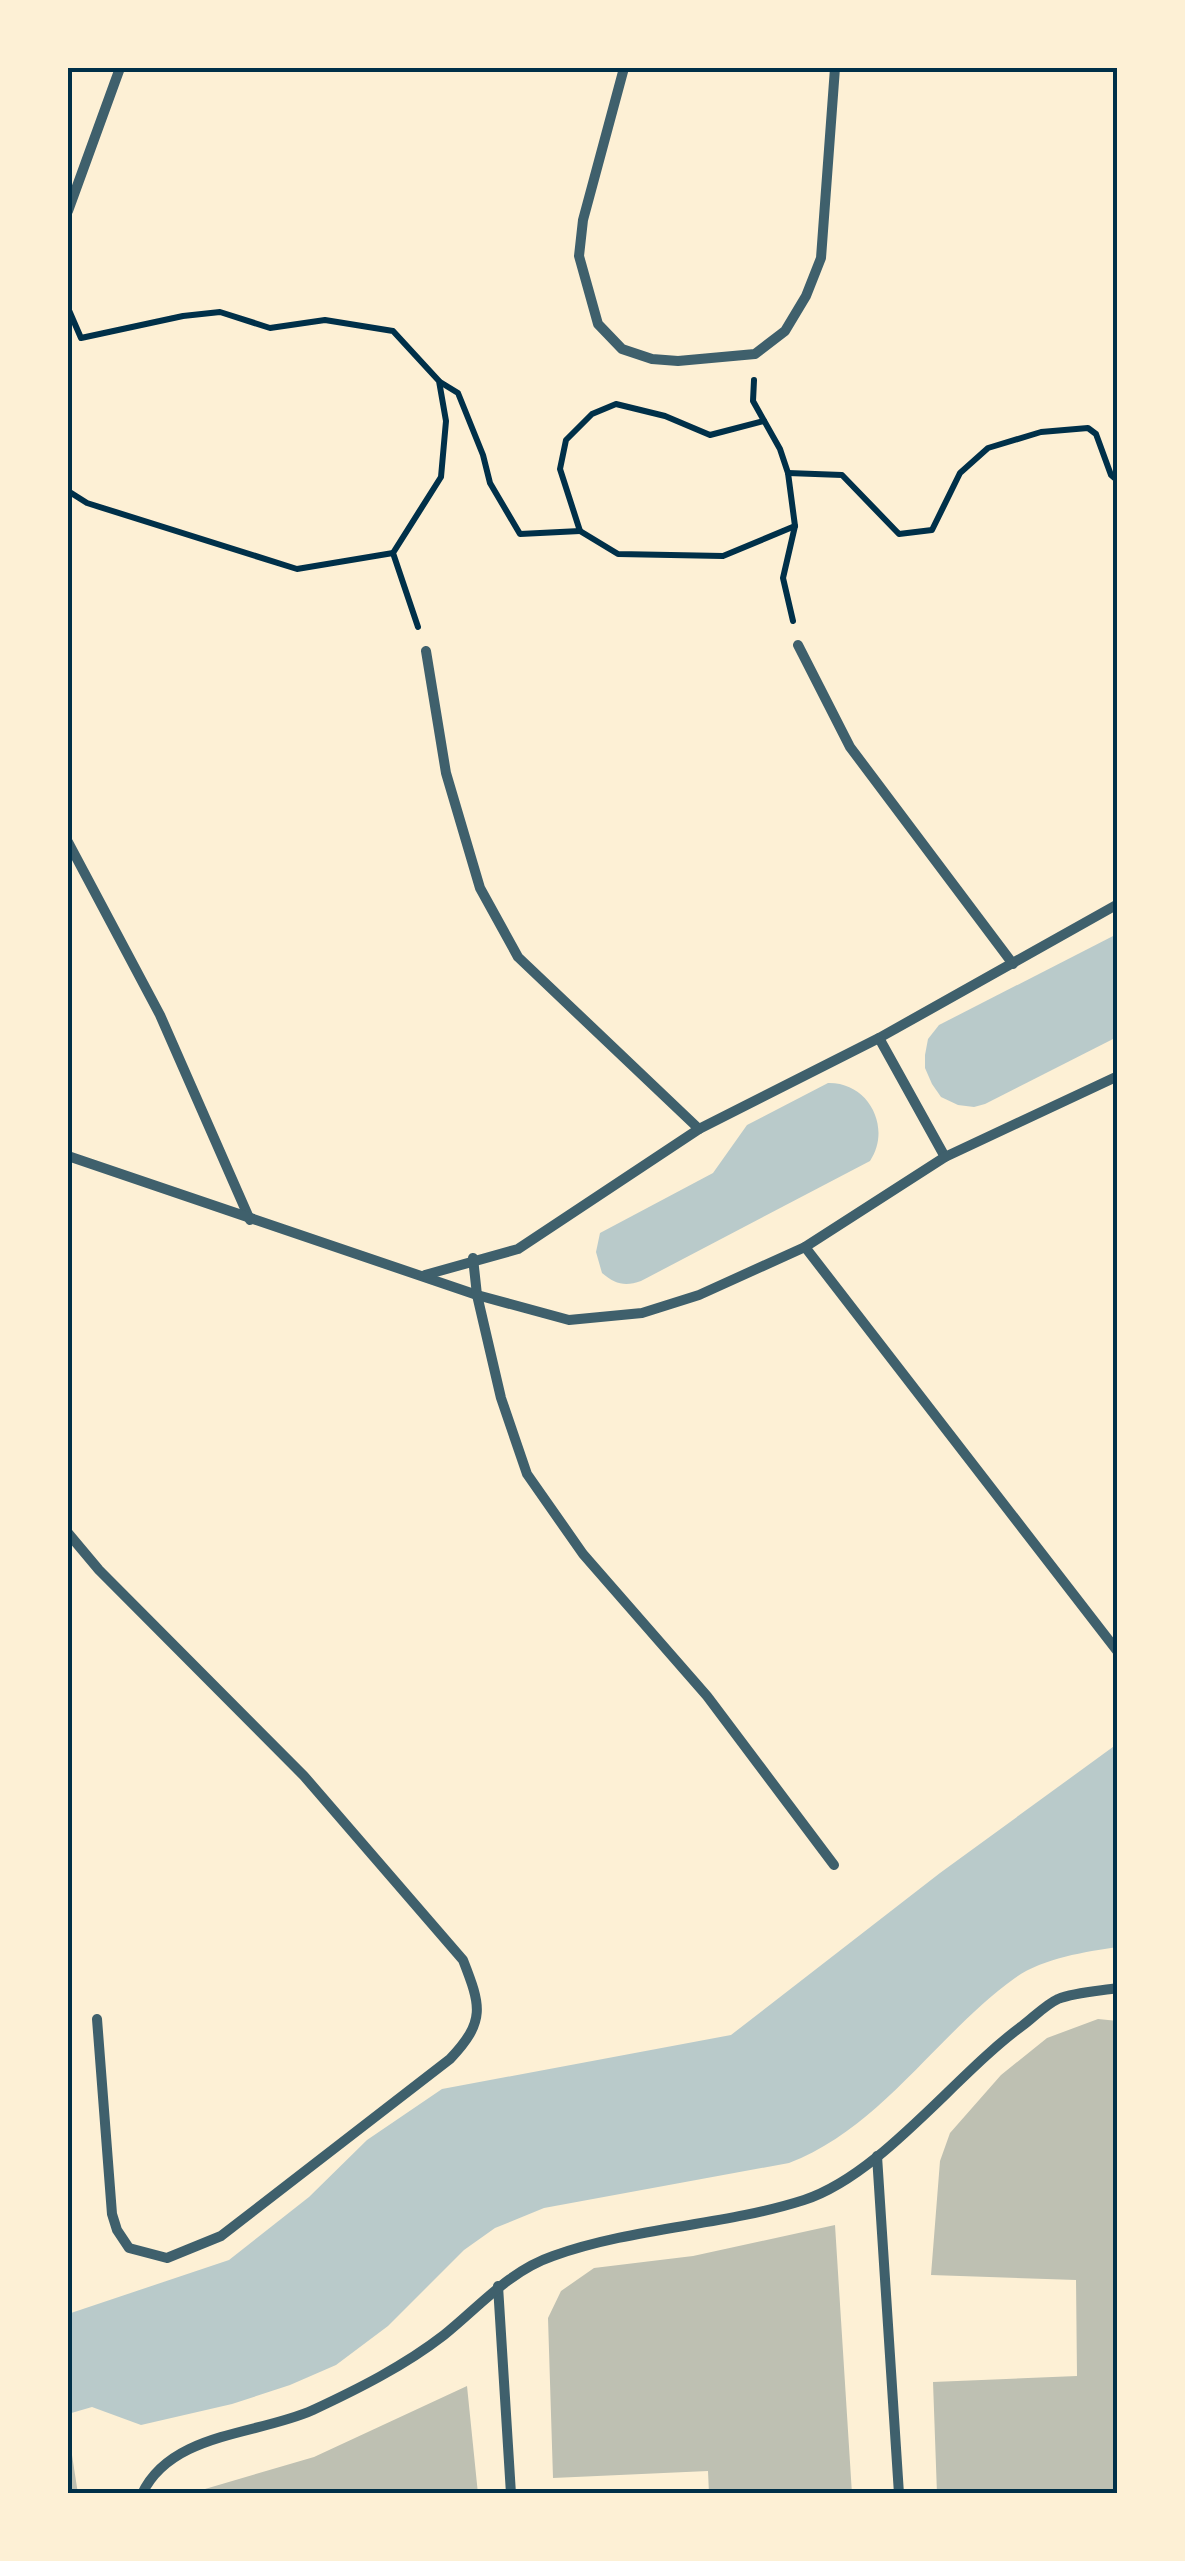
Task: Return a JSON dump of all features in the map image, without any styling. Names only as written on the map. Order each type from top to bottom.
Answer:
[{"type":"street","points":[[68,212],[120,68]]},
{"type":"street","points":[[624,68],[584,220],[579,256],[598,324],[622,348],[652,359],[678,361],[755,354],[784,331],[806,296],[821,258],[835,68]]},
{"type":"street","points":[[798,644],[850,746],[1013,964]]},
{"type":"street","points":[[426,650],[446,773],[480,888],[518,956],[700,1129]]},
{"type":"street","points":[[68,842],[160,1015],[250,1220]]},
{"type":"street","points":[[424,1275],[518,1248],[700,1129],[878,1038],[1118,904]]},
{"type":"street","points":[[878,1038],[945,1157]]},
{"type":"street","points":[[68,1156],[477,1295],[569,1320],[642,1312],[699,1295],[805,1247],[945,1157],[1118,1076]]},
{"type":"street","points":[[805,1247],[1118,1652]]},
{"type":"street","points":[[473,1258],[477,1295],[501,1398],[527,1474],[583,1554],[707,1696],[834,1865]]},
{"type":"street","points":[[68,1534],[125,1597],[304,1776],[463,1960],[476,1994],[478,2012],[474,2030],[465,2043],[435,2070],[221,2236],[167,2258],[129,2248],[112,2214],[97,2018]]},
{"type":"street","points":[[142,2494],[150,2478],[166,2463],[210,2440],[298,2416],[370,2384],[442,2336],[498,2286],[550,2256],[804,2200],[838,2186],[877,2156],[1001,2042],[1059,1999],[1118,1988]]},
{"type":"street","points":[[877,2156],[899,2494]]},
{"type":"street","points":[[498,2286],[511,2494]]},
{"type":"path","points":[[68,308],[82,338]]},
{"type":"path","points":[[68,342],[182,316],[220,312],[270,328],[326,320],[393,331],[439,381],[458,394],[484,456],[490,484],[520,534],[580,530],[618,554],[723,556],[795,526]]},
{"type":"path","points":[[755,354],[753,401],[780,449],[788,473],[795,526],[784,578],[798,644]]},
{"type":"path","points":[[68,492],[87,504],[297,569],[393,554],[441,477],[446,421],[439,381]]},
{"type":"path","points":[[580,530],[560,469],[566,440],[592,414],[616,404],[665,416],[710,435],[764,421]]},
{"type":"path","points":[[788,473],[842,475],[900,534],[932,530],[960,473],[988,448],[1041,432],[1088,428],[1096,434],[1111,475],[1118,481]]},
{"type":"path","points":[[393,554],[426,650]]},
{"type":"shaded area","points":[[1117,934],[1117,1037],[985,1104],[958,1105],[941,1097],[925,1068],[928,1039],[939,1025]]},
{"type":"shaded area","points":[[828,1083],[855,1090],[873,1109],[878,1135],[870,1161],[641,1281],[620,1283],[602,1273],[596,1252],[600,1233],[713,1173],[747,1125]]},
{"type":"shaded area","points":[[1117,1744],[1117,1947],[1051,1961],[1015,1978],[959,2026],[880,2104],[822,2147],[789,2163],[544,2208],[495,2228],[464,2250],[388,2326],[336,2365],[290,2385],[232,2404],[141,2425],[92,2407],[68,2414],[68,2314],[229,2260],[309,2197],[367,2140],[442,2089],[731,2035],[940,1873]]},
{"type":"building","points":[[1098,2019],[1118,2021],[1118,2494],[937,2494],[933,2382],[1077,2376],[1076,2280],[931,2275],[940,2161],[950,2133],[1001,2075],[1047,2038]]},
{"type":"building","points":[[835,2225],[852,2494],[709,2494],[708,2471],[553,2478],[548,2318],[561,2291],[594,2268],[693,2256]]},
{"type":"building","points":[[467,2386],[478,2494],[188,2494],[314,2457]]},
{"type":"building","points":[[70,2442],[78,2494],[68,2494]]}]
